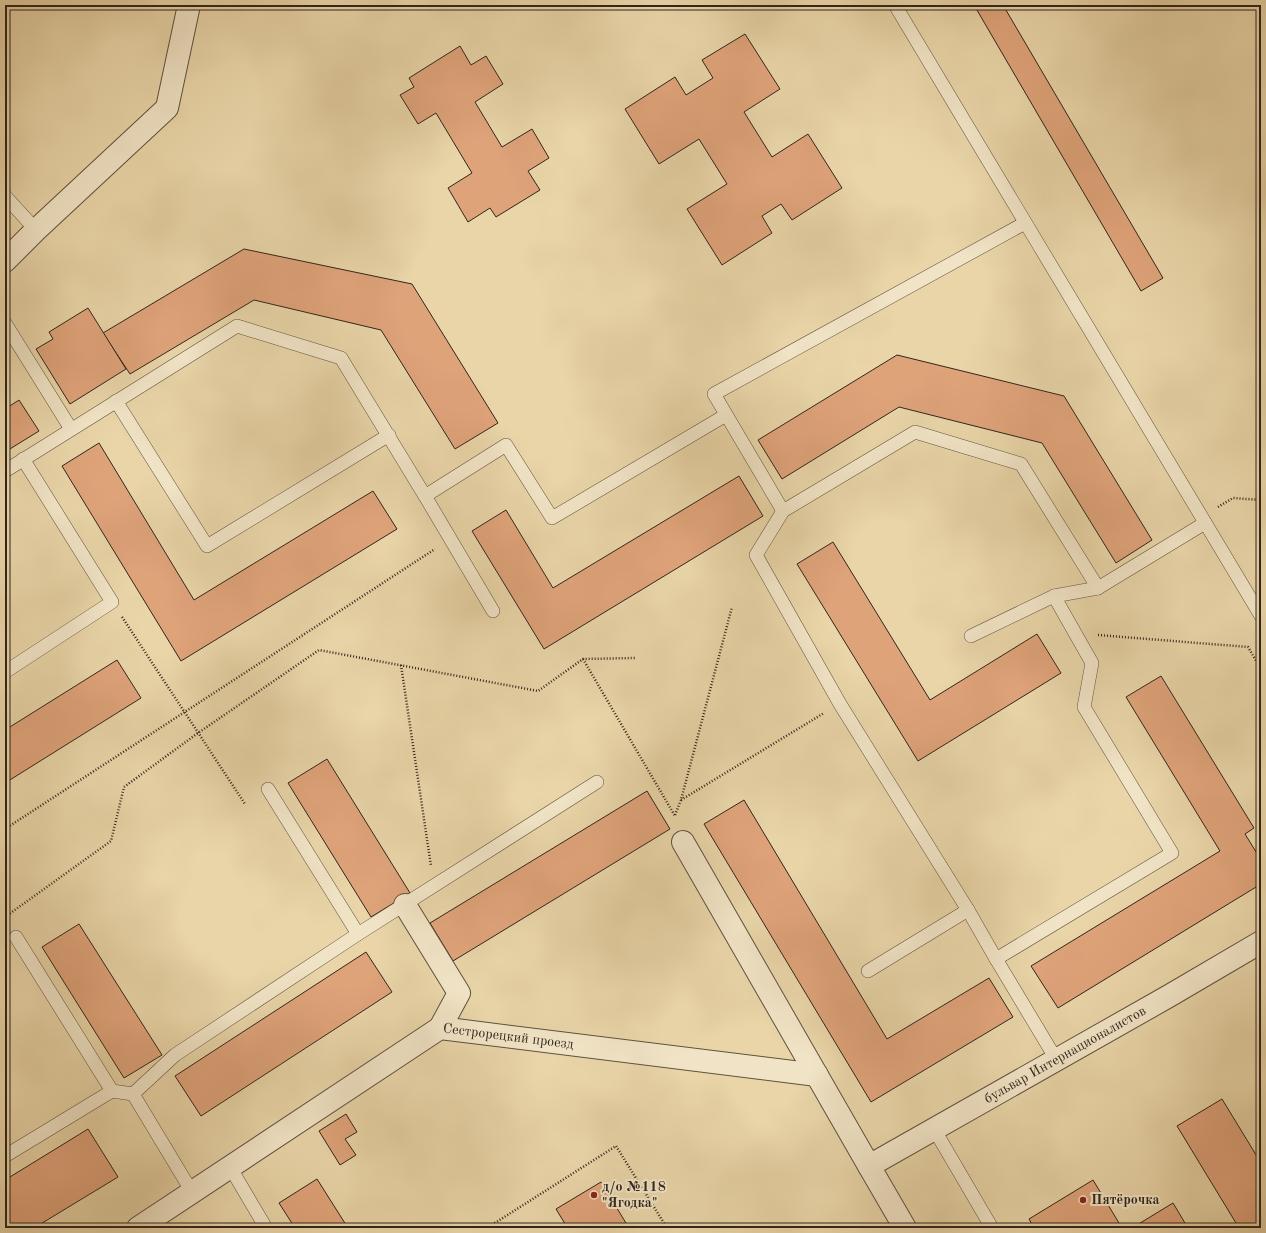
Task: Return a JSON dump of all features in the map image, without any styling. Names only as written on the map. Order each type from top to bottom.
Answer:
[{"type":"street","points":[[5,261],[36,230],[167,108],[188,5]]},
{"type":"street","points":[[683,842],[905,1228]]},
{"type":"street","points":[[405,905],[459,993],[440,1028]]},
{"type":"street","name":"бульвар Интернационалистов","points":[[869,1166],[1056,1059],[1170,996],[1261,942]]},
{"type":"street","name":"Сестрорецкий проезд","points":[[138,1228],[440,1028],[817,1075]]},
{"type":"lane","points":[[895,5],[1261,616]]},
{"type":"lane","points":[[5,196],[36,230]]},
{"type":"lane","points":[[783,511],[714,394],[1025,223]]},
{"type":"lane","points":[[5,323],[71,429]]},
{"type":"lane","points":[[5,471],[237,326],[341,358],[425,496],[493,612]]},
{"type":"lane","points":[[116,401],[207,546],[388,435]]},
{"type":"lane","points":[[425,496],[506,445],[552,518],[726,415]]},
{"type":"lane","points":[[1056,1059],[996,960],[968,910],[840,704],[756,555],[783,511],[915,432],[1021,464],[1098,588]]},
{"type":"lane","points":[[5,672],[112,602],[23,459]]},
{"type":"lane","points":[[971,636],[1054,596],[1098,588],[1205,523]]},
{"type":"lane","points":[[996,960],[1172,853],[1084,707],[1092,664],[1054,596]]},
{"type":"lane","points":[[132,1094],[174,1054],[358,934],[597,782]]},
{"type":"lane","points":[[268,789],[358,934]]},
{"type":"lane","points":[[868,971],[968,910]]},
{"type":"lane","points":[[16,937],[112,1091]]},
{"type":"lane","points":[[5,1156],[112,1091],[132,1094],[192,1192]]},
{"type":"lane","points":[[934,1129],[992,1228]]},
{"type":"lane","points":[[230,1167],[266,1228]]},
{"type":"path","points":[[1205,523],[1216,508],[1233,498],[1261,500]]},
{"type":"path","points":[[5,829],[450,538]]},
{"type":"path","points":[[112,602],[245,804]]},
{"type":"path","points":[[675,815],[681,800],[732,607]]},
{"type":"path","points":[[1074,633],[1248,647],[1261,669]]},
{"type":"path","points":[[5,917],[111,841],[124,787],[198,733],[319,650],[538,691],[583,659],[636,658]]},
{"type":"path","points":[[583,659],[675,815],[683,842]]},
{"type":"path","points":[[401,665],[434,887]]},
{"type":"path","points":[[681,800],[840,704]]},
{"type":"path","points":[[486,1228],[616,1146],[667,1228]]},
{"type":"building","points":[[974,5],[1003,5],[1163,278],[1141,291]]},
{"type":"building","points":[[745,34],[780,89],[744,112],[772,157],[808,134],[842,188],[792,220],[781,204],[762,216],[772,233],[722,265],[687,209],[727,184],[699,139],[659,164],[625,109],[675,77],[686,95],[713,78],[702,60]]},
{"type":"building","points":[[460,46],[471,65],[486,56],[503,84],[475,102],[502,147],[532,129],[549,158],[528,171],[540,190],[496,217],[490,208],[468,222],[448,188],[472,173],[436,113],[418,124],[400,95],[414,87],[409,78]]},
{"type":"building","points":[[244,249],[412,284],[498,423],[455,449],[381,330],[254,300],[130,374],[103,333]]},
{"type":"building","points":[[88,308],[126,369],[70,404],[36,349],[53,339],[49,332]]},
{"type":"building","points":[[897,355],[1064,396],[1152,540],[1116,563],[1042,443],[899,407],[782,479],[758,440]]},
{"type":"building","points":[[19,400],[39,431],[5,452],[5,409]]},
{"type":"building","points":[[99,443],[194,600],[373,491],[397,529],[181,661],[62,466]]},
{"type":"building","points":[[739,476],[763,516],[544,649],[472,531],[506,510],[553,588]]},
{"type":"building","points":[[833,542],[930,700],[1037,634],[1061,673],[918,761],[797,564]]},
{"type":"building","points":[[117,660],[141,698],[5,783],[5,730]]},
{"type":"building","points":[[1161,676],[1254,828],[1245,834],[1261,860],[1261,884],[1058,1008],[1031,966],[1220,851],[1126,697]]},
{"type":"building","points":[[327,759],[410,893],[371,917],[288,783]]},
{"type":"building","points":[[647,791],[670,829],[453,961],[430,923]]},
{"type":"building","points":[[744,800],[887,1039],[989,978],[1013,1017],[871,1102],[704,824]]},
{"type":"building","points":[[79,924],[162,1055],[124,1078],[42,947]]},
{"type":"building","points":[[366,952],[392,992],[201,1116],[175,1076]]},
{"type":"building","points":[[1222,1099],[1261,1163],[1261,1228],[1239,1228],[1177,1126]]},
{"type":"building","points":[[346,1114],[357,1132],[345,1139],[356,1155],[340,1165],[319,1131]]},
{"type":"building","points":[[88,1129],[118,1177],[34,1228],[5,1228],[5,1180]]},
{"type":"building","points":[[317,1179],[348,1228],[295,1228],[279,1203]]},
{"type":"building","name":"Пятёрочка","points":[[1093,1180],[1122,1228],[1034,1228],[1029,1219]]},
{"type":"building","name":"д/о №118 \"Ягодка\"","points":[[601,1182],[629,1228],[565,1228],[567,1227],[556,1209]]},
{"type":"building","name":"Пятёрочка","points":[[1173,1203],[1188,1228],[1132,1228]]},
{"type":"place","name":"д/о №118 \"Ягодка\"","points":[[594,1195]]},
{"type":"place","name":"Пятёрочка","points":[[1083,1200]]}]
